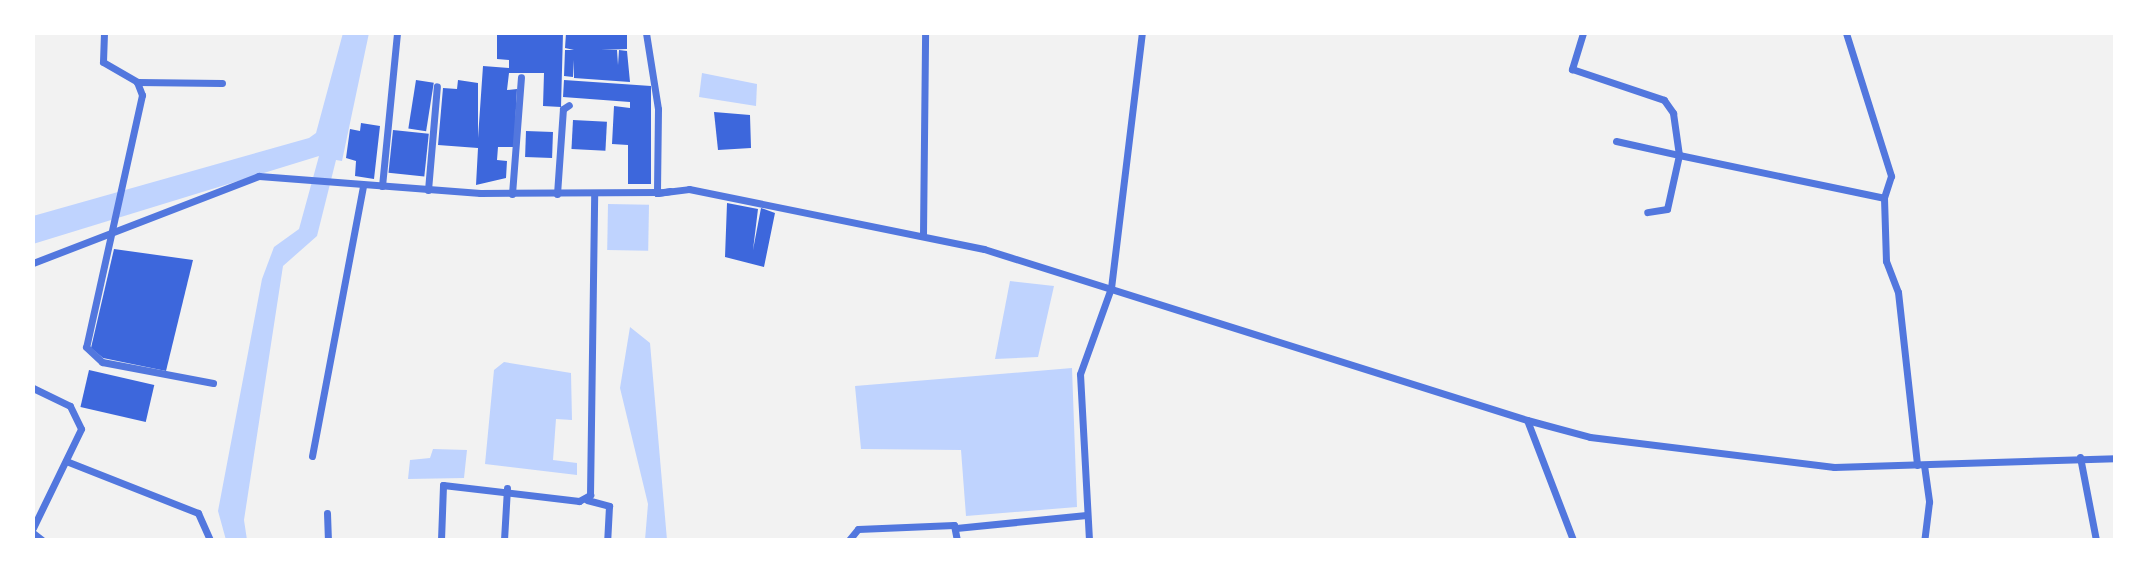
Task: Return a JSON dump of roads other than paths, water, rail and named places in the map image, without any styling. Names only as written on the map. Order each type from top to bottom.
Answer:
[{"type":"street","points":[[104,33],[103,62],[137,82],[222,83]]},
{"type":"street","points":[[382,187],[397,33]]},
{"type":"street","points":[[646,33],[658,109],[657,192]]},
{"type":"street","points":[[923,235],[925,33]]},
{"type":"street","points":[[1089,540],[1080,374],[1111,288],[1142,33]]},
{"type":"street","points":[[1583,33],[1572,69],[1664,100],[1673,113],[1679,155],[1667,209],[1647,212]]},
{"type":"street","points":[[1846,33],[1882,133],[1891,176],[1884,198],[1886,261],[1898,292],[1920,465],[1929,502],[1924,540]]},
{"type":"street","points":[[512,194],[521,78]]},
{"type":"street","points":[[137,82],[142,95],[116,230],[86,347],[92,356],[213,383]]},
{"type":"street","points":[[428,190],[437,86]]},
{"type":"street","points":[[557,194],[563,109],[569,104]]},
{"type":"street","points":[[1616,141],[1884,198]]},
{"type":"street","points":[[33,263],[259,176],[382,187],[512,194],[633,195],[670,191]]},
{"type":"street","points":[[312,456],[363,185]]},
{"type":"street","points":[[657,192],[689,190],[923,235],[1111,288],[1527,420],[1664,447],[1834,467],[2080,457],[2115,458]]},
{"type":"street","points":[[587,500],[594,461],[594,195]]},
{"type":"street","points":[[33,388],[80,417],[66,461],[33,531],[41,540]]},
{"type":"street","points":[[1527,420],[1573,540]]},
{"type":"street","points":[[2080,457],[2096,540]]},
{"type":"street","points":[[66,461],[198,513],[210,540]]},
{"type":"street","points":[[441,540],[443,485],[507,488],[609,506],[607,540]]},
{"type":"street","points":[[504,540],[507,488]]},
{"type":"street","points":[[327,513],[328,540]]},
{"type":"street","points":[[849,540],[858,529],[956,528],[1086,515]]},
{"type":"street","points":[[956,528],[957,540]]},
{"type":"water","points":[[343,33],[369,33],[342,161],[336,160],[317,236],[283,266],[244,520],[247,540],[226,540],[218,511],[262,279],[274,247],[299,229],[319,156],[33,244],[33,216],[309,138],[316,133]]},
{"type":"water","points":[[702,73],[757,84],[756,106],[699,97]]},
{"type":"water","points":[[608,204],[649,205],[648,251],[607,250]]},
{"type":"water","points":[[1010,281],[1054,286],[1038,357],[995,359]]},
{"type":"water","points":[[630,327],[650,343],[667,540],[645,540],[648,504],[620,388]]},
{"type":"water","points":[[504,362],[571,373],[572,420],[556,419],[553,460],[577,463],[577,475],[485,464],[494,370]]},
{"type":"water","points":[[1072,368],[1077,507],[966,516],[961,450],[861,449],[855,386]]},
{"type":"water","points":[[433,449],[467,450],[464,478],[408,479],[410,460],[430,458]]}]
